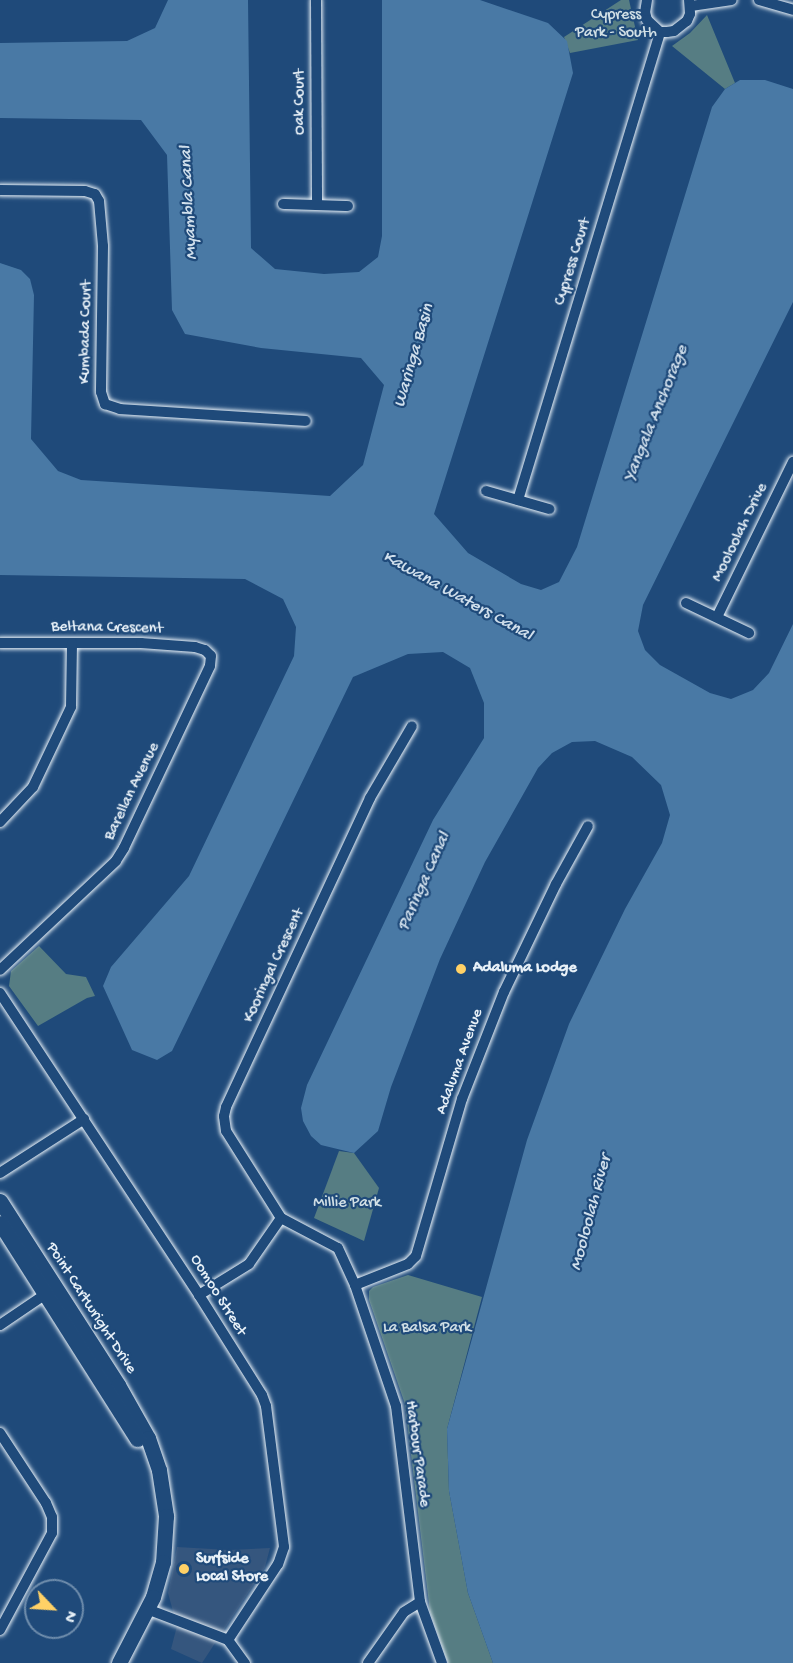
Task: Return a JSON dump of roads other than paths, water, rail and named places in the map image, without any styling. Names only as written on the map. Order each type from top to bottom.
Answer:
[{"type":"main road","name":"Point Cartwright Drive","points":[[0,1201],[50,1290]]},
{"type":"main road","name":"Point Cartwright Drive","points":[[0,1223],[118,1385],[159,1470],[166,1516],[162,1568],[147,1609],[119,1663]]},
{"type":"street","name":"Oak Court","points":[[316,0],[317,204]]},
{"type":"street","points":[[647,0],[645,12],[648,20],[660,32],[675,31],[682,27],[687,21],[690,3],[732,0]]},
{"type":"street","points":[[759,0],[793,10]]},
{"type":"street","name":"Cypress Court","points":[[518,500],[660,32]]},
{"type":"street","name":"Kumbada Court","points":[[0,190],[85,191],[95,194],[99,201],[103,246],[101,392],[105,404],[120,409],[306,421]]},
{"type":"street","points":[[283,204],[348,206]]},
{"type":"street","name":"Mooloolah Drive","points":[[717,617],[793,462]]},
{"type":"street","points":[[486,490],[549,509]]},
{"type":"street","points":[[686,603],[749,633]]},
{"type":"street","name":"Beltana Crescent","points":[[0,643],[141,643],[195,647],[205,650],[212,656]]},
{"type":"street","points":[[0,822],[33,787],[70,707],[72,643]]},
{"type":"street","name":"Barellan Avenue","points":[[0,970],[116,861],[210,666],[212,656]]},
{"type":"street","name":"Kooringal Crescent","points":[[281,1218],[226,1131],[224,1116],[226,1107],[370,798],[412,726]]},
{"type":"street","name":"Adaluma Avenue","points":[[355,1285],[408,1264],[416,1256],[462,1100],[504,992],[588,826]]},
{"type":"street","name":"Oomoo Street","points":[[0,993],[200,1296],[262,1395],[266,1406],[283,1539],[282,1555],[228,1640]]},
{"type":"street","points":[[0,1173],[84,1119]]},
{"type":"street","points":[[200,1296],[249,1264],[281,1218]]},
{"type":"street","name":"Harbour Parade","points":[[281,1218],[338,1248],[355,1285],[396,1406],[420,1602],[442,1663]]},
{"type":"street","points":[[0,1325],[50,1290]]},
{"type":"street","points":[[0,1433],[46,1503],[52,1517],[52,1533],[0,1630]]},
{"type":"street","points":[[368,1663],[404,1612],[420,1602]]},
{"type":"street","points":[[147,1609],[228,1640],[245,1663]]},
{"type":"water","points":[[168,0],[248,0],[251,248],[275,269],[324,274],[359,272],[378,257],[382,236],[382,0],[480,0],[548,23],[567,41],[573,73],[434,514],[468,553],[521,584],[541,590],[559,582],[577,547],[712,107],[725,89],[740,80],[765,80],[793,89],[793,302],[643,605],[638,631],[645,650],[660,665],[710,693],[731,699],[753,690],[769,673],[793,624],[793,1663],[493,1663],[468,1593],[449,1491],[447,1429],[527,1140],[569,1024],[625,909],[662,843],[670,815],[661,785],[632,757],[595,741],[572,742],[552,753],[538,768],[485,862],[440,959],[391,1087],[378,1131],[354,1153],[321,1145],[311,1136],[303,1121],[301,1108],[307,1085],[433,820],[484,738],[484,703],[470,668],[443,652],[408,654],[353,677],[172,1051],[157,1060],[132,1050],[103,986],[111,967],[189,876],[294,656],[296,627],[283,599],[245,579],[0,575],[0,263],[21,270],[30,279],[34,295],[31,439],[58,471],[81,480],[330,496],[363,465],[384,385],[361,358],[261,348],[185,334],[172,310],[167,155],[141,120],[0,118],[0,43],[127,41],[155,28]]},
{"type":"place","name":"Adaluma Lodge","points":[[461,969]]},
{"type":"place","name":"Surfside Local Store","points":[[184,1569]]},
{"type":"park label","name":"Cypress Park - South","points":[[616,25]]},
{"type":"park label","name":"Millie Park","points":[[347,1204]]},
{"type":"park label","name":"La Balsa Park","points":[[427,1329]]},
{"type":"water label","name":"Myambla Canal","points":[[190,203]]},
{"type":"water label","name":"Waringa Basin","points":[[415,356]]},
{"type":"water label","name":"Yangala Anchorage","points":[[657,414]]},
{"type":"water label","name":"Kawana Waters Canal","points":[[457,597]]},
{"type":"water label","name":"Paringa Canal","points":[[425,882]]},
{"type":"water label","name":"Mooloolah River","points":[[592,1213]]}]
